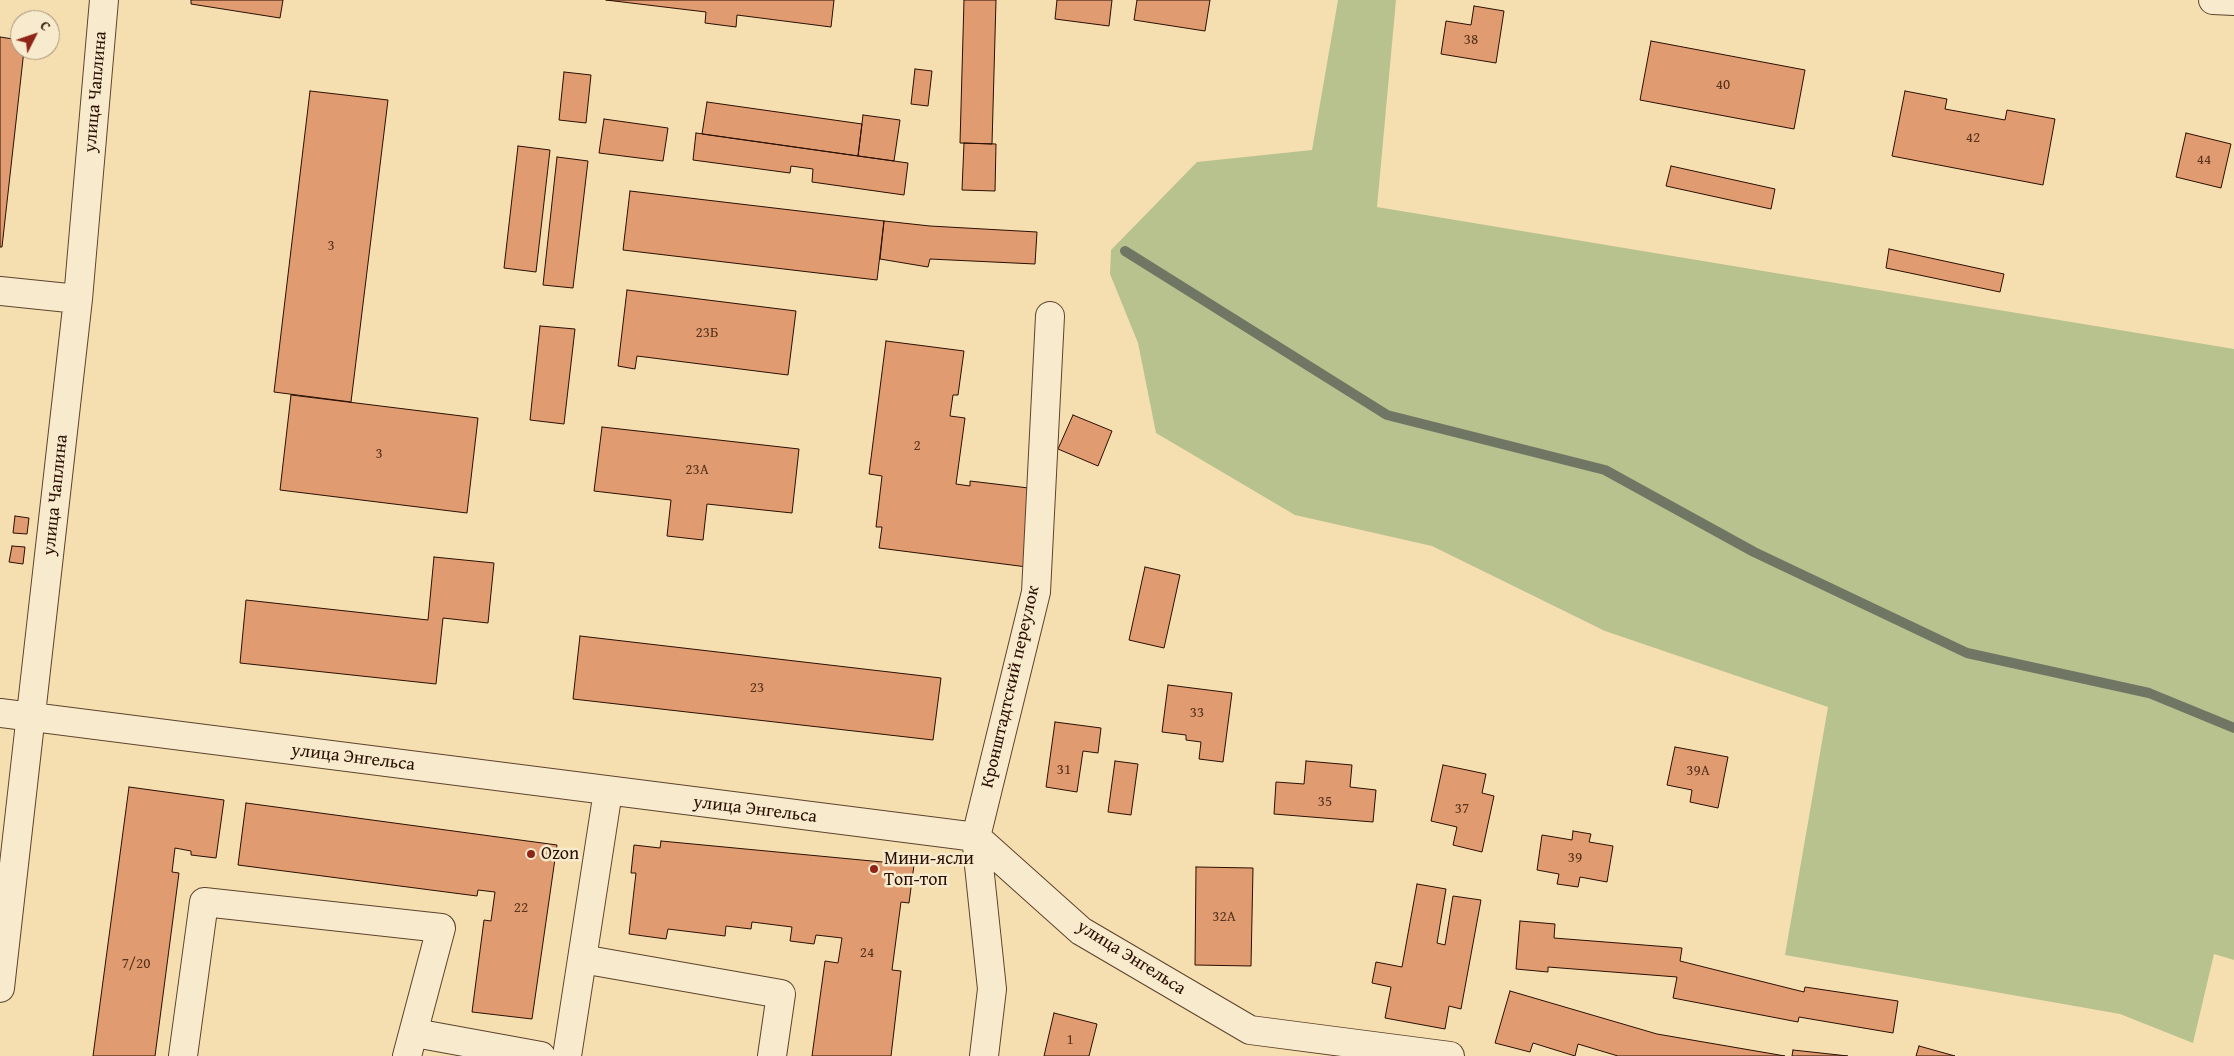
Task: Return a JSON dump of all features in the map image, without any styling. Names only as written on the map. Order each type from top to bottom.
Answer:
[{"type":"street","name":"улица Чаплина","points":[[0,988],[78,299],[104,0]]},
{"type":"street","points":[[2213,0],[2234,1]]},
{"type":"street","points":[[0,291],[78,299]]},
{"type":"street","name":"Кронштадтский переулок","points":[[984,1056],[992,989],[976,837],[1036,592],[1050,316]]},
{"type":"street","name":"улица Энгельса","points":[[0,713],[976,837],[1081,931],[1250,1030],[1450,1056]]},
{"type":"street","points":[[567,1056],[608,791]]},
{"type":"street","points":[[183,1056],[204,902],[441,928],[411,1045],[541,1056]]},
{"type":"street","points":[[582,959],[781,994],[772,1056]]},
{"type":"green space","points":[[1338,0],[1396,0],[1377,207],[2234,349],[2234,960],[2214,954],[2193,1043],[2120,1014],[1785,955],[1828,707],[1605,631],[1432,546],[1295,515],[1156,433],[1138,343],[1110,274],[1111,250],[1197,162],[1312,150]]},
{"type":"building","points":[[191,0],[283,0],[280,18],[191,4]]},
{"type":"building","points":[[606,0],[834,0],[831,27],[737,15],[736,27],[705,23],[706,12]]},
{"type":"building","points":[[964,0],[996,0],[992,144],[960,143]]},
{"type":"building","points":[[1057,0],[1112,0],[1109,26],[1055,19]]},
{"type":"building","points":[[1137,0],[1210,0],[1205,31],[1134,20]]},
{"type":"building","points":[[1474,6],[1504,11],[1496,63],[1441,54],[1446,21],[1471,25]]},
{"type":"building","points":[[0,37],[10,38],[10,60],[23,60],[2,247],[0,247]]},
{"type":"building","points":[[1651,41],[1805,70],[1794,129],[1640,100]]},
{"type":"building","points":[[915,69],[932,71],[928,106],[911,104]]},
{"type":"building","points":[[564,72],[591,75],[586,123],[559,120]]},
{"type":"building","points":[[310,91],[388,100],[351,402],[274,392]]},
{"type":"building","points":[[1905,91],[1947,99],[1945,109],[2005,120],[2007,110],[2055,119],[2043,185],[1892,156]]},
{"type":"building","points":[[707,102],[862,124],[858,156],[702,134]]},
{"type":"building","points":[[863,115],[900,120],[894,161],[858,156]]},
{"type":"building","points":[[604,119],[668,128],[663,161],[599,153]]},
{"type":"building","points":[[696,133],[908,163],[904,195],[812,182],[813,169],[791,166],[790,173],[693,160]]},
{"type":"building","points":[[2186,133],[2231,144],[2221,188],[2176,177]]},
{"type":"building","points":[[964,143],[996,144],[995,191],[962,190]]},
{"type":"building","points":[[518,146],[550,150],[536,272],[504,268]]},
{"type":"building","points":[[557,157],[588,161],[573,288],[543,285]]},
{"type":"building","points":[[1671,166],[1775,189],[1771,209],[1666,186]]},
{"type":"building","points":[[630,191],[884,221],[877,280],[623,250]]},
{"type":"building","points":[[884,221],[930,226],[1037,232],[1035,264],[930,259],[928,267],[880,259]]},
{"type":"building","points":[[1889,249],[2004,274],[2000,292],[1886,268]]},
{"type":"building","points":[[627,290],[796,311],[788,375],[637,356],[635,369],[618,366]]},
{"type":"building","points":[[540,326],[575,329],[564,424],[530,420]]},
{"type":"building","points":[[886,341],[964,351],[958,395],[953,395],[950,416],[965,418],[956,484],[970,486],[970,481],[1037,489],[1027,567],[879,548],[882,527],[876,527],[882,476],[869,474]]},
{"type":"building","points":[[291,395],[478,418],[467,513],[280,490]]},
{"type":"building","points":[[1073,415],[1112,431],[1098,466],[1058,449]]},
{"type":"building","points":[[602,427],[799,449],[792,513],[707,504],[703,540],[667,536],[671,500],[594,491]]},
{"type":"building","points":[[15,516],[29,518],[27,534],[13,533]]},
{"type":"building","points":[[12,546],[25,547],[23,564],[9,562]]},
{"type":"building","points":[[434,557],[494,563],[488,623],[443,618],[436,684],[240,663],[246,600],[428,620]]},
{"type":"building","points":[[1145,567],[1180,575],[1164,648],[1129,640]]},
{"type":"building","points":[[580,636],[941,678],[933,740],[573,699]]},
{"type":"building","points":[[1168,685],[1232,693],[1223,762],[1199,759],[1201,742],[1186,740],[1186,735],[1162,732]]},
{"type":"building","points":[[1055,722],[1101,728],[1098,753],[1083,751],[1077,792],[1046,787]]},
{"type":"building","points":[[1675,747],[1728,757],[1718,808],[1690,802],[1692,790],[1667,785]]},
{"type":"building","points":[[1115,761],[1138,764],[1131,815],[1108,812]]},
{"type":"building","points":[[1306,761],[1352,765],[1350,787],[1376,790],[1373,822],[1274,814],[1276,782],[1304,784]]},
{"type":"building","points":[[1443,765],[1486,774],[1482,793],[1494,796],[1482,852],[1453,845],[1457,827],[1431,821]]},
{"type":"building","points":[[129,787],[224,800],[216,858],[191,855],[191,851],[175,848],[172,872],[179,873],[155,1056],[93,1056]]},
{"type":"building","points":[[246,803],[557,845],[532,1019],[472,1012],[484,920],[491,921],[495,892],[478,890],[477,896],[238,865]]},
{"type":"building","points":[[1573,831],[1591,834],[1589,842],[1613,846],[1607,882],[1580,877],[1578,887],[1557,884],[1559,874],[1537,870],[1542,835],[1572,840]]},
{"type":"building","points":[[661,841],[914,865],[909,903],[901,902],[892,970],[901,971],[891,1056],[812,1056],[825,961],[838,963],[842,938],[816,935],[814,944],[790,941],[792,927],[752,922],[751,929],[726,926],[725,936],[668,929],[666,939],[629,934],[636,873],[631,873],[634,845],[660,848]]},
{"type":"building","points":[[1196,867],[1253,868],[1251,966],[1195,965]]},
{"type":"building","points":[[1417,884],[1446,889],[1437,943],[1445,945],[1453,896],[1481,900],[1461,1009],[1449,1006],[1445,1029],[1385,1018],[1391,987],[1372,983],[1376,962],[1402,967]]},
{"type":"building","points":[[1520,921],[1555,924],[1554,938],[1682,948],[1680,961],[1804,992],[1805,987],[1898,1001],[1893,1033],[1799,1017],[1798,1022],[1673,998],[1677,977],[1548,967],[1548,972],[1516,969]]},
{"type":"building","points":[[1510,991],[1657,1034],[1785,1056],[1618,1056],[1578,1044],[1575,1056],[1533,1043],[1530,1052],[1495,1043]]},
{"type":"building","points":[[1054,1013],[1097,1024],[1089,1056],[1044,1056]]},
{"type":"building","points":[[1919,1046],[1955,1056],[1916,1056]]},
{"type":"building","points":[[1793,1050],[1848,1056],[1792,1056]]},
{"type":"waterway","points":[[1125,251],[1387,415],[1605,470],[1754,552],[1967,653],[2149,693],[2234,728]]},
{"type":"place","name":"Ozon","points":[[531,854]]},
{"type":"place","name":"Мини-ясли Топ-топ","points":[[874,869]]}]
